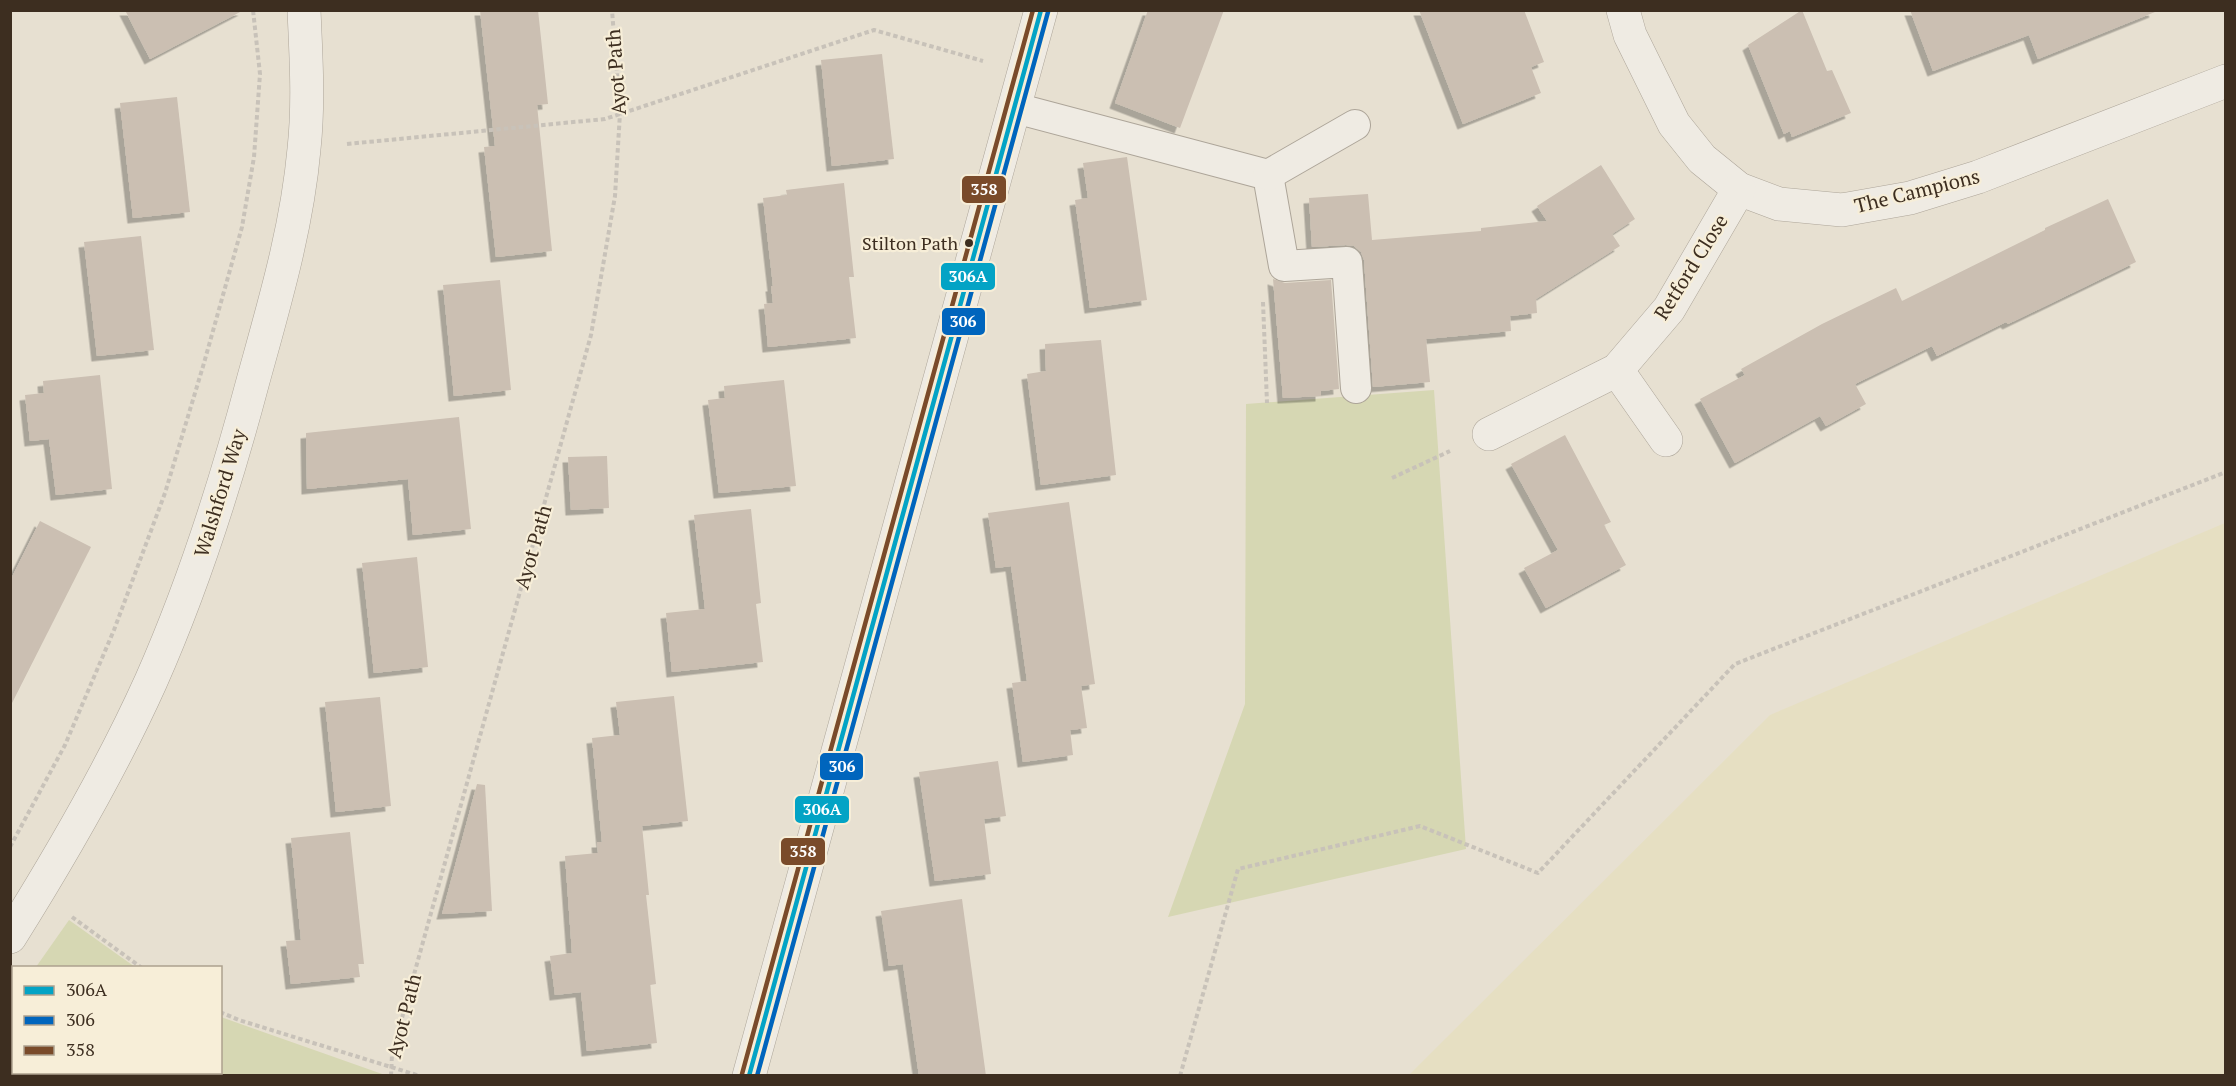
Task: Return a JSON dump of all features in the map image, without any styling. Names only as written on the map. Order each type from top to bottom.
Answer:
[{"type":"street","name":"Walshford Way","points":[[10,937],[105,776],[151,681],[195,571],[232,459],[282,276],[299,191],[308,98],[304,10]]},
{"type":"street","points":[[749,1076],[1041,10]]},
{"type":"street","name":"The Campions","points":[[1623,10],[1630,35],[1674,124],[1702,159],[1739,189],[1779,204],[1842,210],[1910,198],[1978,177],[2226,81]]},
{"type":"street","name":"Retford Close","points":[[1489,434],[1617,370],[1669,309],[1739,189]]},
{"type":"street","points":[[1617,370],[1666,441]]},
{"type":"lane","points":[[1016,108],[1268,175],[1355,125]]},
{"type":"lane","points":[[1268,175],[1284,266],[1347,262],[1356,388]]},
{"type":"path","points":[[10,847],[65,745],[114,630],[165,493],[201,374],[242,227],[254,157],[260,74],[253,10]]},
{"type":"path","name":"Ayot Path","points":[[391,1076],[392,1054],[591,335],[615,196],[620,113],[612,10]]},
{"type":"path","points":[[304,149],[605,118],[873,30],[1025,72]]},
{"type":"path","points":[[1267,403],[1262,290],[1284,266]]},
{"type":"path","points":[[1392,478],[1489,434]]},
{"type":"path","points":[[1180,1076],[1238,869],[1420,826],[1538,873],[1735,664],[2226,472]]},
{"type":"path","points":[[38,893],[139,966]]},
{"type":"path","points":[[222,1013],[238,1020],[420,1076]]},
{"type":"shaded area","points":[[2225,523],[2225,1075],[1409,1075],[1770,715]]},
{"type":"green space","points":[[1434,390],[1466,849],[1168,917],[1245,704],[1246,404]]},
{"type":"green space","points":[[69,920],[134,966],[37,966]]},
{"type":"green space","points":[[222,1017],[385,1075],[42,1076],[40,1074],[222,1074]]},
{"type":"building","points":[[125,10],[244,10],[150,59]]},
{"type":"building","points":[[480,10],[538,10],[548,104],[537,105],[552,251],[496,257],[484,147],[495,146]]},
{"type":"building","points":[[1148,10],[1224,10],[1180,128],[1115,103]]},
{"type":"building","points":[[1419,10],[1524,10],[1544,62],[1531,67],[1541,93],[1463,124]]},
{"type":"building","points":[[1802,10],[1827,71],[1832,70],[1851,113],[1792,137],[1790,131],[1784,134],[1748,45]]},
{"type":"building","points":[[1910,10],[2154,10],[2155,12],[2038,59],[2029,35],[1933,71]]},
{"type":"building","points":[[882,54],[894,159],[832,166],[821,60]]},
{"type":"building","points":[[177,97],[190,212],[133,218],[120,103]]},
{"type":"building","points":[[1127,157],[1147,300],[1090,308],[1075,200],[1088,198],[1083,163]]},
{"type":"building","points":[[1601,165],[1635,219],[1612,234],[1620,246],[1536,299],[1537,313],[1510,316],[1511,331],[1426,339],[1430,382],[1373,387],[1364,260],[1361,252],[1354,246],[1312,247],[1309,198],[1368,194],[1372,240],[1481,231],[1481,228],[1547,221],[1537,206]]},
{"type":"building","points":[[844,183],[854,277],[849,277],[856,338],[768,347],[764,304],[773,303],[771,286],[773,286],[763,198],[787,195],[786,190]]},
{"type":"building","points":[[2108,199],[2136,262],[1937,356],[1932,346],[1855,384],[1866,404],[1826,426],[1820,416],[1735,463],[1700,399],[1745,375],[1741,369],[1822,324],[1896,288],[1902,301],[2045,228]]},
{"type":"building","points":[[141,236],[154,350],[97,356],[84,242]]},
{"type":"building","points":[[1273,279],[1285,283],[1331,280],[1339,389],[1321,391],[1321,396],[1283,398]]},
{"type":"building","points":[[500,280],[511,390],[454,396],[443,285]]},
{"type":"building","points":[[1101,340],[1116,475],[1041,485],[1027,374],[1046,371],[1045,344]]},
{"type":"building","points":[[100,375],[112,489],[56,495],[49,439],[30,441],[25,395],[44,393],[43,381]]},
{"type":"building","points":[[784,380],[796,486],[719,493],[708,400],[725,398],[724,386]]},
{"type":"building","points":[[459,417],[471,529],[413,535],[408,479],[307,489],[306,433]]},
{"type":"building","points":[[1565,435],[1611,522],[1604,525],[1626,565],[1546,608],[1524,568],[1558,550],[1511,464]]},
{"type":"building","points":[[607,456],[609,508],[571,510],[568,457]]},
{"type":"building","points":[[1069,502],[1095,684],[1081,686],[1087,728],[1070,730],[1073,755],[1023,762],[1012,683],[1027,681],[1011,566],[996,568],[988,513]]},
{"type":"building","points":[[751,509],[761,603],[756,604],[763,662],[672,672],[666,613],[705,609],[694,515]]},
{"type":"building","points":[[40,521],[91,547],[10,707],[10,581]]},
{"type":"building","points":[[417,557],[428,667],[374,673],[362,563]]},
{"type":"building","points":[[674,696],[688,821],[642,826],[649,895],[646,895],[656,984],[650,985],[657,1043],[587,1051],[581,992],[555,995],[550,956],[572,953],[565,856],[598,853],[597,842],[602,842],[592,738],[620,735],[616,702]]},
{"type":"building","points":[[380,697],[391,806],[336,812],[325,702]]},
{"type":"building","points":[[998,761],[1006,816],[984,819],[991,874],[935,881],[919,772]]},
{"type":"building","points":[[477,784],[485,785],[492,911],[442,914]]},
{"type":"building","points":[[350,832],[364,964],[358,964],[360,977],[291,984],[286,941],[301,940],[291,838]]},
{"type":"building","points":[[962,899],[986,1076],[919,1076],[903,964],[889,966],[881,911]]},
{"type":"transit line","name":"358","points":[[742,1074],[1033,10]]},
{"type":"transit line","name":"306A","points":[[749,1076],[1041,10]]},
{"type":"transit line","name":"306","points":[[757,1076],[1048,12]]},
{"type":"place","name":"Stilton Path","points":[[969,243]]}]
